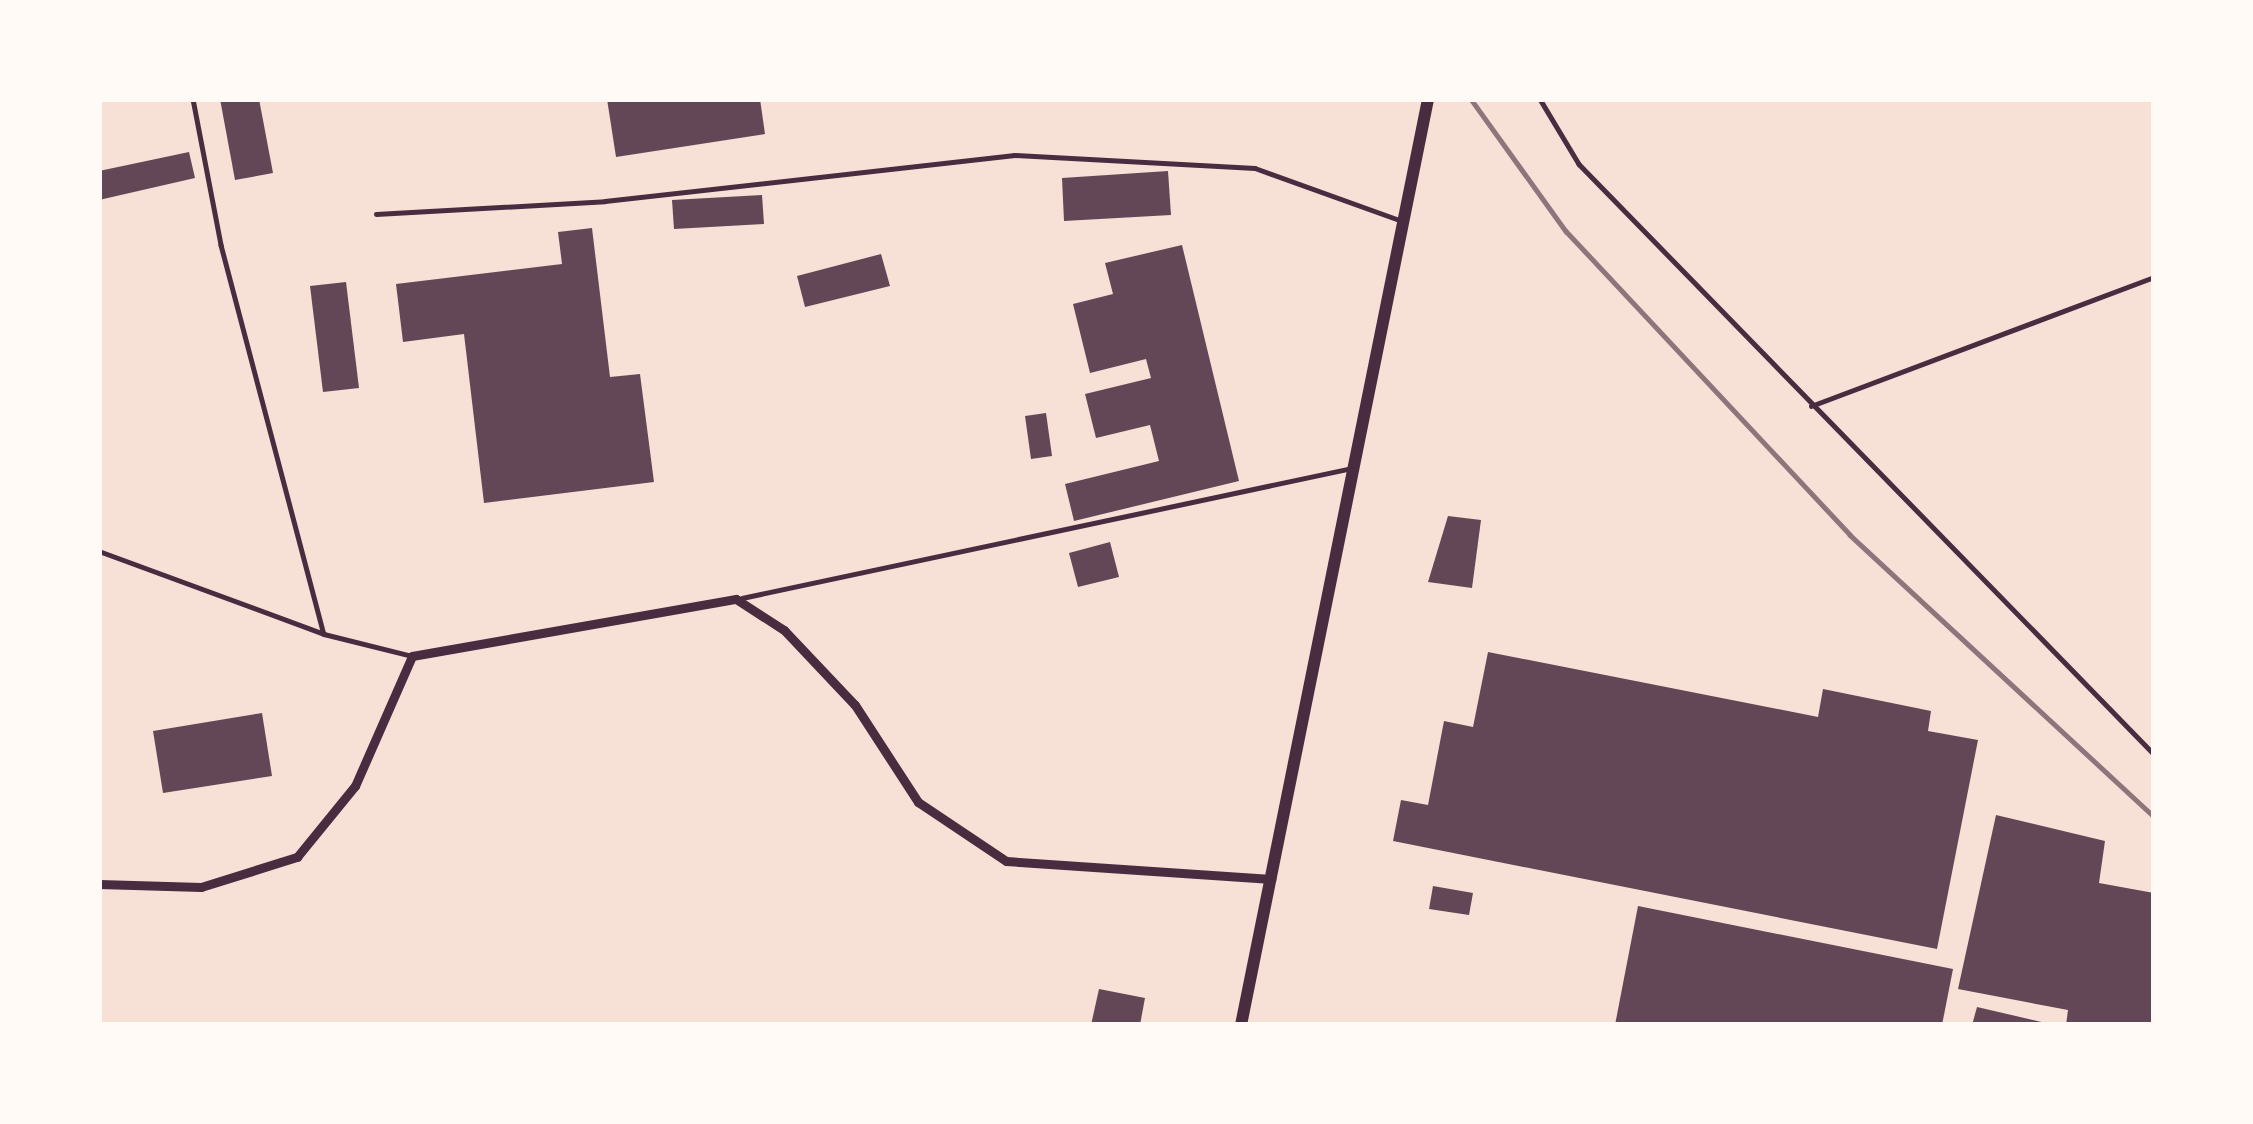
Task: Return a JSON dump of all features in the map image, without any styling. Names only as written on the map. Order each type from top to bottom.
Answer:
[{"type":"street","points":[[1241,1025],[1359,467],[1429,99]]},
{"type":"street","points":[[99,884],[201,887],[297,857],[355,786],[412,656],[736,599],[784,630],[855,705],[918,802],[1006,861],[1271,879]]},
{"type":"lane","points":[[193,99],[221,244],[324,634]]},
{"type":"lane","points":[[1540,99],[1579,164],[2154,754]]},
{"type":"lane","points":[[376,214],[605,201],[1014,154],[1255,167],[1404,222]]},
{"type":"lane","points":[[1811,406],[2154,277]]},
{"type":"lane","points":[[736,599],[1359,467]]},
{"type":"lane","points":[[99,551],[324,634],[412,656]]},
{"type":"building","points":[[220,99],[259,99],[273,173],[235,180]]},
{"type":"building","points":[[607,99],[760,99],[765,134],[616,157]]},
{"type":"building","points":[[189,152],[195,178],[99,200],[99,171]]},
{"type":"building","points":[[1168,171],[1171,215],[1064,221],[1062,178]]},
{"type":"building","points":[[762,195],[764,224],[674,229],[672,200]]},
{"type":"building","points":[[592,228],[610,377],[640,374],[654,482],[484,503],[464,334],[403,342],[396,284],[562,264],[558,232]]},
{"type":"building","points":[[1182,245],[1239,481],[1074,521],[1065,484],[1159,461],[1150,425],[1096,438],[1085,394],[1151,378],[1146,359],[1090,373],[1073,304],[1113,294],[1105,263]]},
{"type":"building","points":[[881,254],[890,286],[805,307],[797,276]]},
{"type":"building","points":[[346,282],[359,388],[323,392],[310,286]]},
{"type":"building","points":[[1046,413],[1052,456],[1031,459],[1025,416]]},
{"type":"building","points":[[1448,516],[1481,520],[1472,588],[1428,582]]},
{"type":"building","points":[[1110,542],[1119,577],[1078,587],[1069,553]]},
{"type":"building","points":[[1488,652],[1818,717],[1823,689],[1931,711],[1928,731],[1978,740],[1937,949],[1393,841],[1401,800],[1428,805],[1444,721],[1473,727]]},
{"type":"building","points":[[262,713],[272,776],[163,793],[153,731]]},
{"type":"building","points":[[1996,815],[2105,841],[2099,883],[2154,893],[2154,1025],[2066,1025],[2068,1010],[1958,989]]},
{"type":"building","points":[[1433,886],[1473,893],[1469,915],[1429,909]]},
{"type":"building","points":[[1638,906],[1953,969],[1942,1025],[1615,1025]]},
{"type":"building","points":[[1099,989],[1145,998],[1140,1025],[1091,1025]]},
{"type":"building","points":[[1977,1007],[2046,1023],[1972,1025]]},
{"type":"railway","points":[[1471,99],[1566,231],[1850,535],[2154,817]]}]
